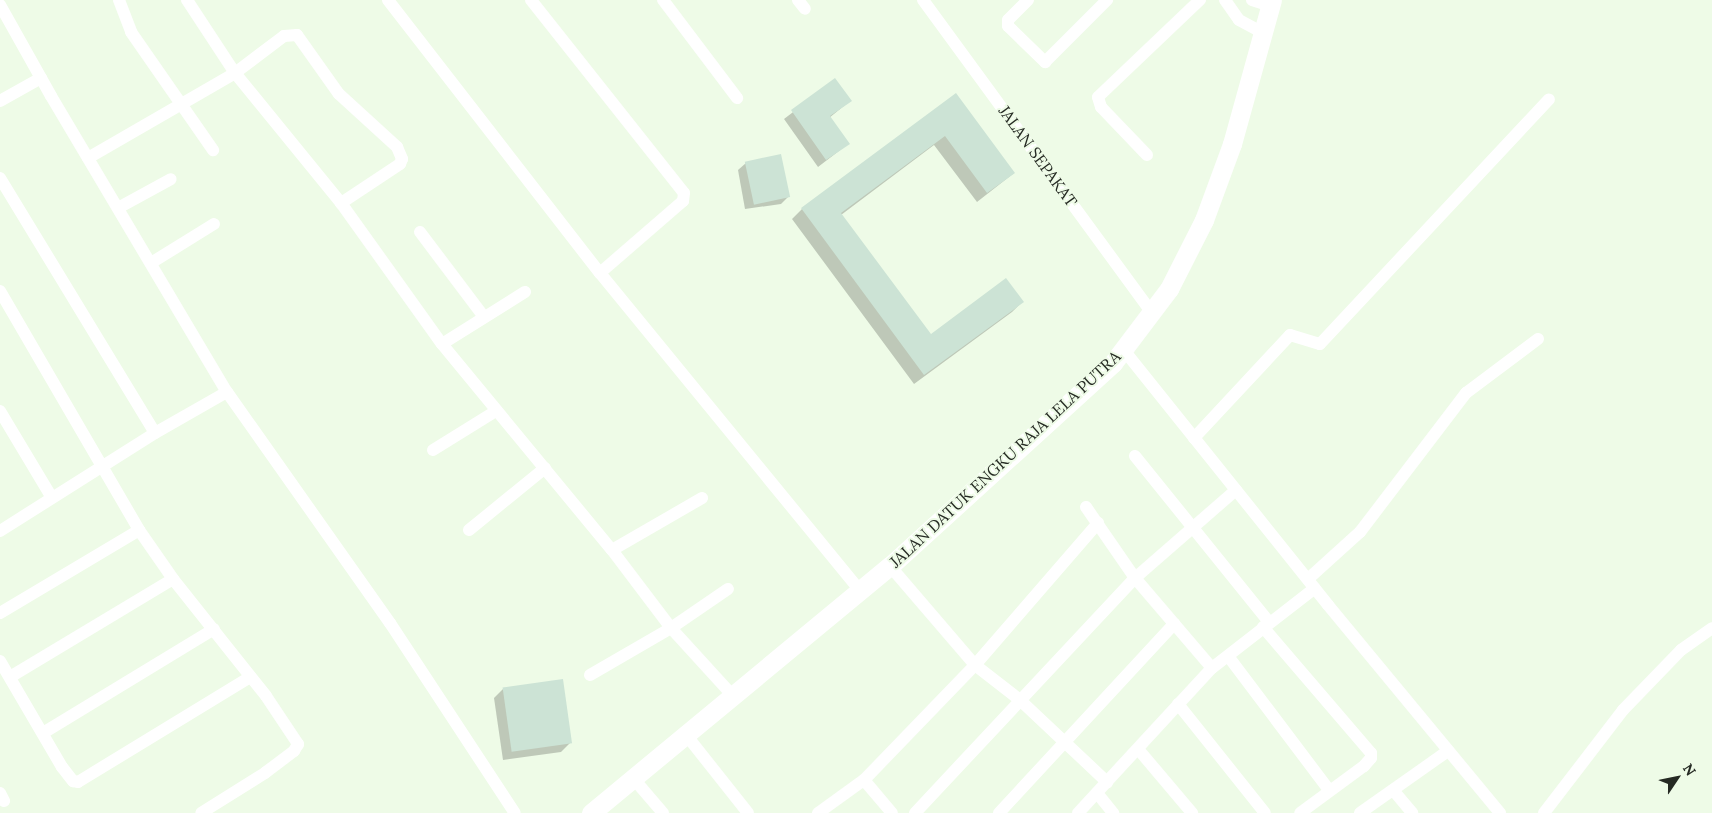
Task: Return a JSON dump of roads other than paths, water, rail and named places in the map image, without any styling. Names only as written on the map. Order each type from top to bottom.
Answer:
[{"type":"street","points":[[119,0],[131,32],[213,150]]},
{"type":"street","points":[[187,0],[235,72],[341,203],[442,344],[496,411],[546,468],[612,550],[671,628],[733,696]]},
{"type":"street","points":[[388,0],[600,273],[860,591]]},
{"type":"street","points":[[531,0],[684,193],[683,201],[600,273]]},
{"type":"street","points":[[663,0],[737,98]]},
{"type":"street","name":"JALAN SEPAKAT","points":[[923,0],[1152,313]]},
{"type":"street","points":[[1028,0],[1008,20],[1008,26],[1045,62],[1107,0]]},
{"type":"street","points":[[1147,156],[1101,106],[1098,97],[1200,0]]},
{"type":"street","points":[[1225,0],[1239,20],[1262,32]]},
{"type":"street","points":[[1252,0],[1271,3]]},
{"type":"street","name":"JALAN DATUK ENGKU RAJA LELA PUTRA","points":[[591,813],[687,736],[890,566],[1113,363],[1169,289],[1204,220],[1232,144],[1271,3]]},
{"type":"street","points":[[0,5],[41,78],[227,392],[390,623],[515,813]]},
{"type":"street","points":[[88,158],[235,72],[284,36],[297,35],[339,94],[397,147],[402,159],[400,164],[341,203]]},
{"type":"street","points":[[0,101],[41,78]]},
{"type":"street","points":[[1194,438],[1290,335],[1320,344],[1549,99]]},
{"type":"street","points":[[0,178],[155,432]]},
{"type":"street","points":[[118,208],[172,178]]},
{"type":"street","points":[[151,263],[214,224]]},
{"type":"street","points":[[420,232],[484,317]]},
{"type":"street","points":[[0,291],[139,530],[173,579],[284,720],[298,744],[294,751],[265,772],[202,813]]},
{"type":"street","points":[[442,344],[525,292]]},
{"type":"street","points":[[1078,813],[1212,668],[1266,625],[1311,584],[1360,532],[1466,393],[1538,339]]},
{"type":"street","points":[[1123,349],[1311,584],[1500,813]]},
{"type":"street","points":[[0,531],[103,468],[155,432],[227,392]]},
{"type":"street","points":[[0,411],[52,498]]},
{"type":"street","points":[[433,450],[496,411]]},
{"type":"street","points":[[1135,456],[1193,527],[1266,625],[1371,752],[1371,758],[1364,766],[1300,813]]},
{"type":"street","points":[[469,530],[546,468]]},
{"type":"street","points":[[915,813],[1135,578],[1236,490]]},
{"type":"street","points":[[612,550],[702,498]]},
{"type":"street","points":[[1086,507],[1135,578],[1212,668]]},
{"type":"street","points":[[818,813],[864,780],[975,665],[1098,524]]},
{"type":"street","points":[[0,613],[139,530]]},
{"type":"street","points":[[890,566],[975,665],[1020,700],[1107,782]]},
{"type":"street","points":[[10,677],[173,579]]},
{"type":"street","points":[[590,675],[671,628],[728,589]]},
{"type":"street","points":[[999,813],[1174,624]]},
{"type":"street","points":[[1544,813],[1624,710],[1681,650],[1712,628]]},
{"type":"street","points":[[43,734],[214,629]]},
{"type":"street","points":[[1228,656],[1329,790]]},
{"type":"street","points":[[0,661],[67,775],[78,782],[250,677]]},
{"type":"street","points":[[1178,704],[1265,813]]},
{"type":"street","points":[[687,736],[748,813]]},
{"type":"street","points":[[1138,748],[1192,813]]},
{"type":"street","points":[[1360,813],[1448,751]]},
{"type":"street","points":[[633,778],[663,813]]},
{"type":"street","points":[[864,780],[892,813]]},
{"type":"street","points":[[1393,790],[1412,813]]},
{"type":"street","points":[[1096,793],[1113,813]]}]
